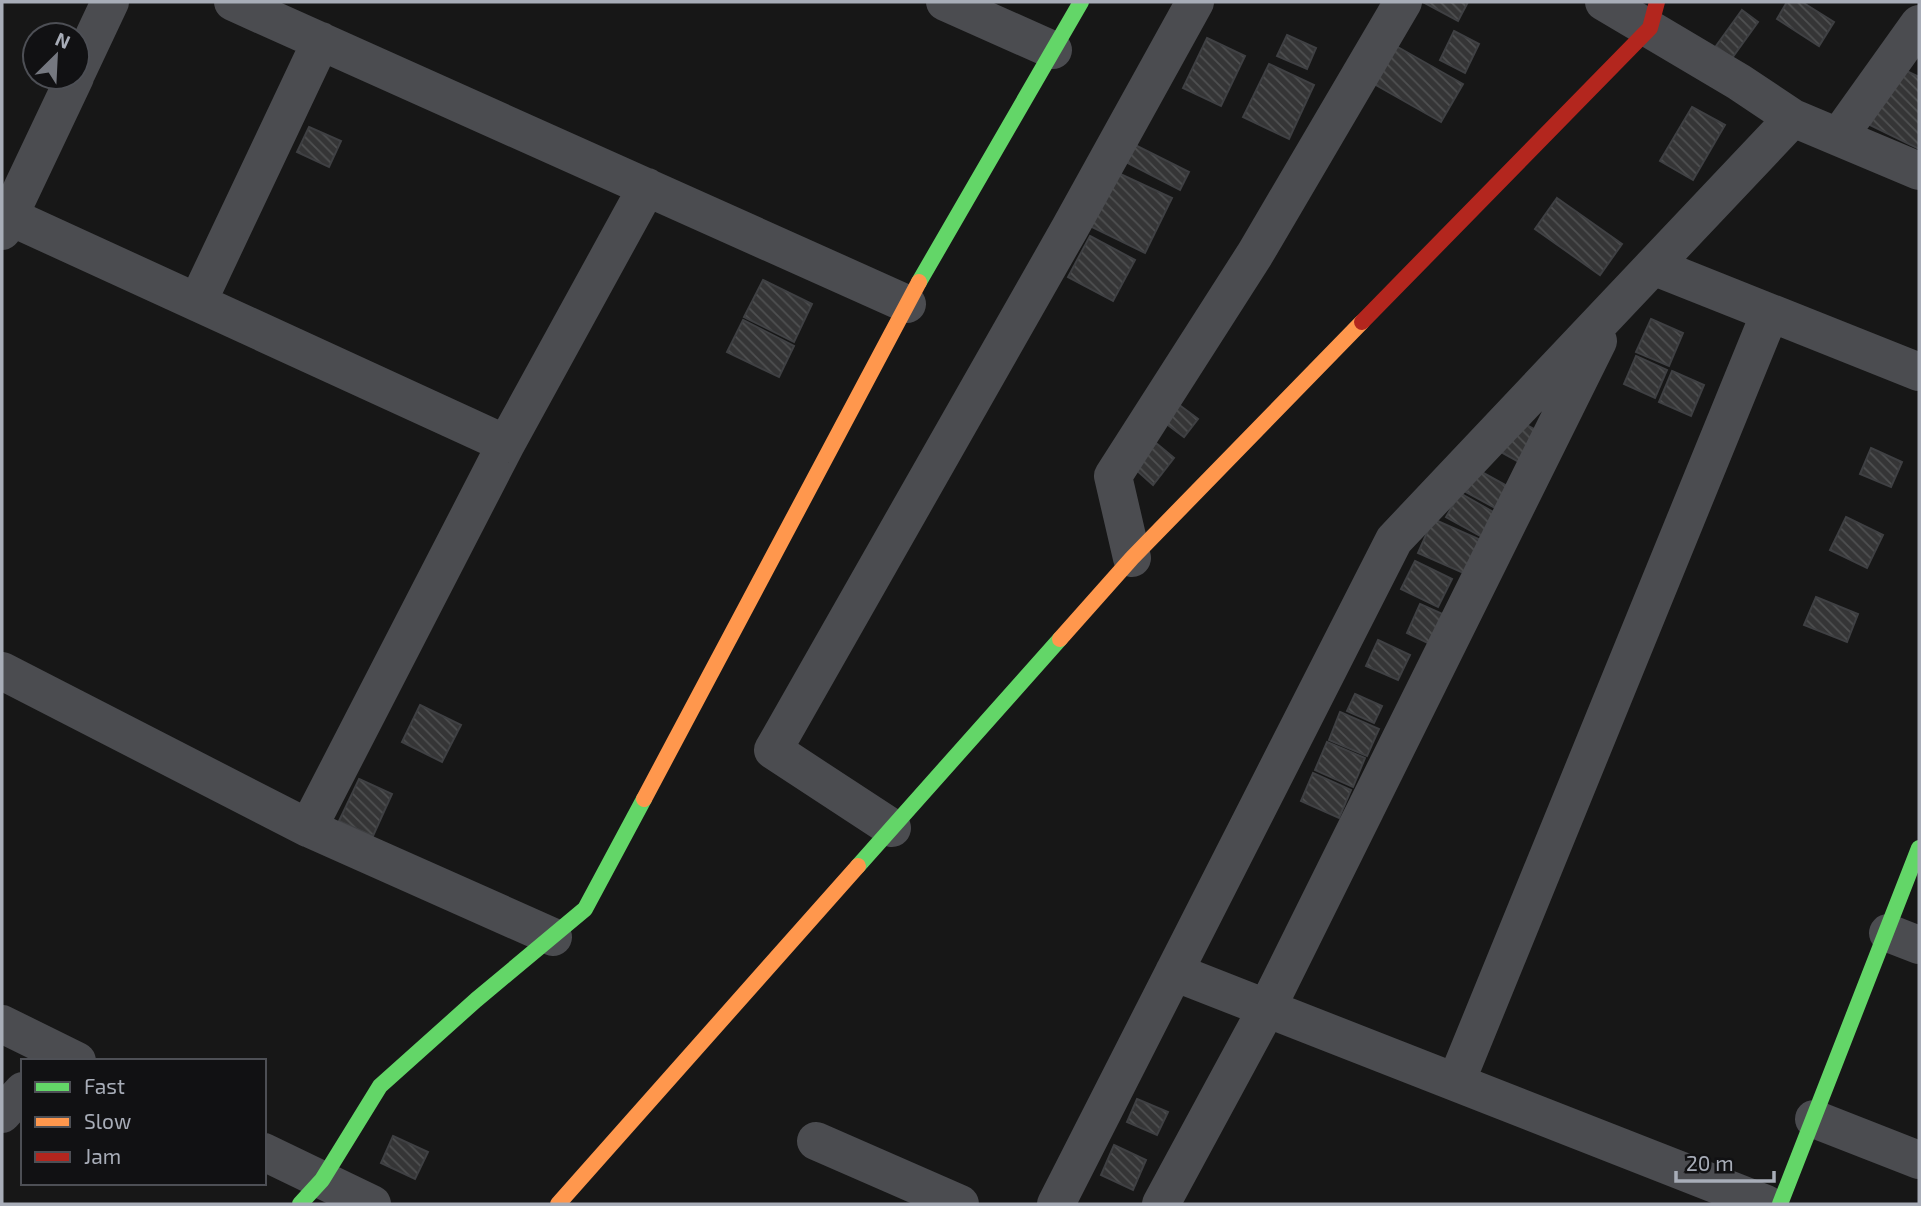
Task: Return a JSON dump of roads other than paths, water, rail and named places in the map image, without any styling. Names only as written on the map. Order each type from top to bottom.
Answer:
[{"type":"street","points":[[91,42],[110,2]]},
{"type":"street","points":[[233,2],[907,304]]},
{"type":"street","points":[[944,2],[1053,50]]},
{"type":"street","points":[[311,1192],[380,1086],[476,1000],[585,909],[907,304],[1081,2]]},
{"type":"street","points":[[892,828],[773,750],[1070,228],[1195,2]]},
{"type":"street","points":[[1132,558],[1113,476],[1255,254],[1403,2]]},
{"type":"street","points":[[1604,2],[1653,15],[1740,82],[1793,118],[1919,171]]},
{"type":"street","points":[[558,1204],[1132,558],[1653,15]]},
{"type":"street","points":[[1839,136],[1919,24]]},
{"type":"street","points":[[198,301],[321,41]]},
{"type":"street","points":[[68,91],[4,220],[198,301],[506,444]]},
{"type":"street","points":[[1056,1204],[1394,540],[1793,118]]},
{"type":"street","points":[[308,828],[506,444],[647,187]]},
{"type":"street","points":[[1653,266],[1919,372]]},
{"type":"street","points":[[1161,1204],[1267,1008],[1616,305]]},
{"type":"street","points":[[1456,1082],[1770,313]]},
{"type":"street","points":[[2,671],[308,828],[553,937]]},
{"type":"street","points":[[1780,1204],[1814,1119],[1903,939],[1919,848]]},
{"type":"street","points":[[1174,972],[1766,1204]]},
{"type":"street","points":[[2,1024],[62,1058]]},
{"type":"street","points":[[2,1114],[21,1093]]},
{"type":"street","points":[[1814,1119],[1919,1160]]},
{"type":"street","points":[[816,1141],[960,1204]]},
{"type":"street","points":[[266,1154],[311,1192],[372,1204]]}]
